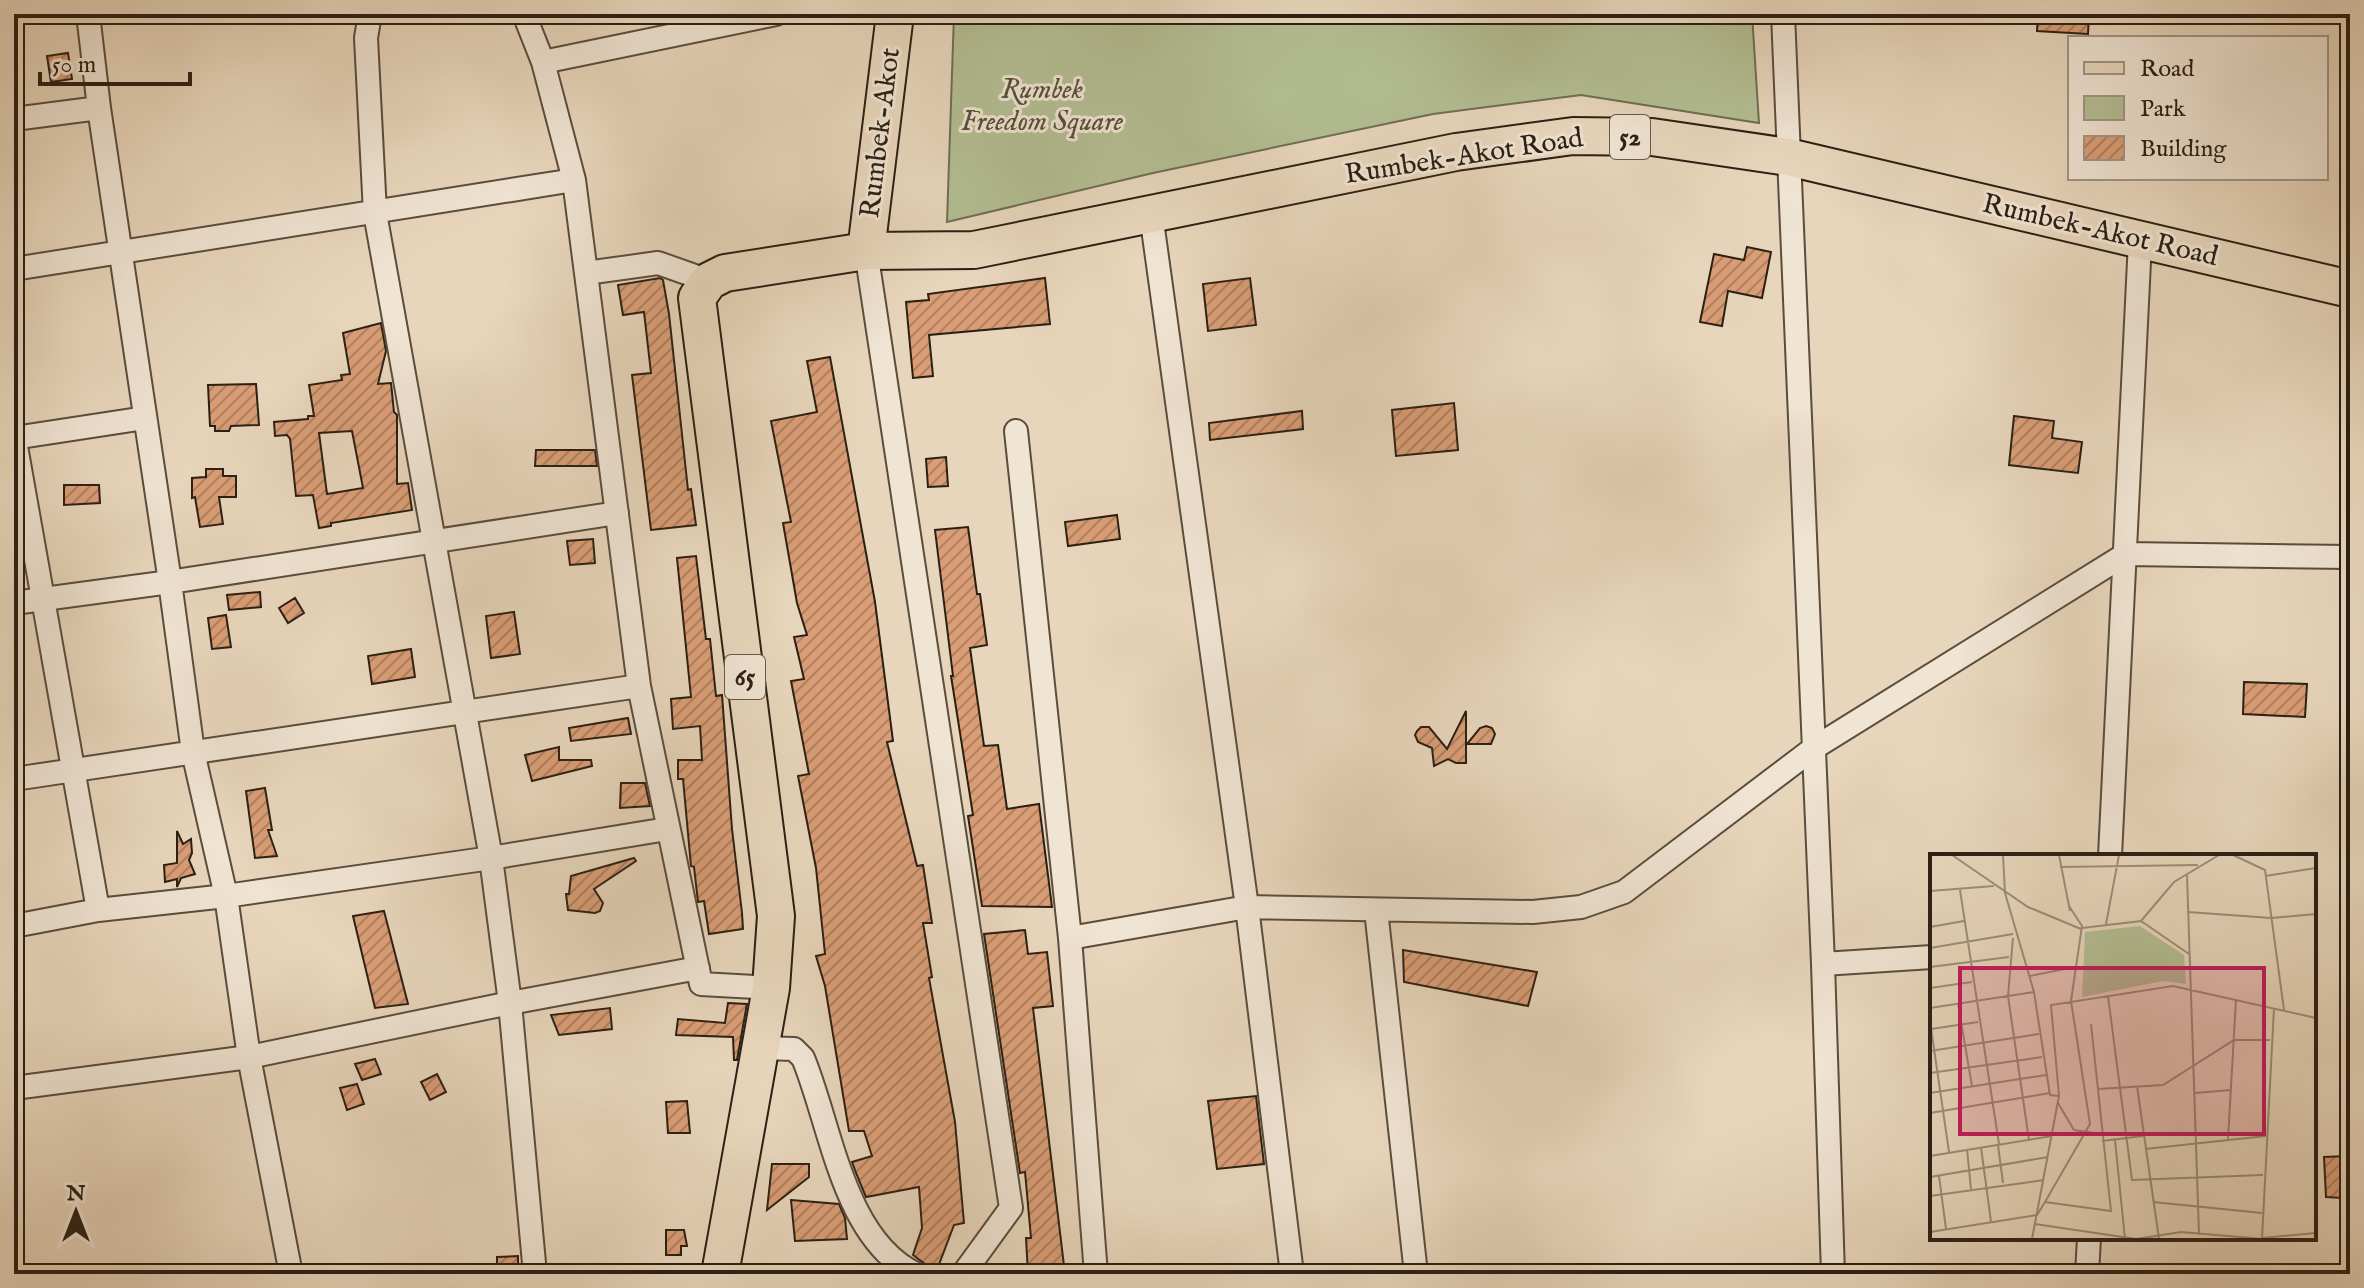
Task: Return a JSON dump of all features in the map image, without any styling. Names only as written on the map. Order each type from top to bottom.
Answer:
[{"type":"main road","name":"Rumbek-Akot","points":[[866,251],[895,14]]},
{"type":"main road","name":"Rumbek-Akot Road","points":[[709,281],[725,273],[866,251],[974,250],[1456,152],[1573,136],[1652,137],[1788,157],[2350,289]]},
{"type":"main road","name":"65","points":[[709,281],[697,298],[776,916],[771,988],[720,1274]]},
{"type":"street","points":[[88,14],[193,752],[226,896],[249,1057],[291,1274]]},
{"type":"street","points":[[370,14],[366,38],[375,213],[491,858],[510,1003],[535,1274]]},
{"type":"street","points":[[524,14],[543,62],[574,180],[639,686],[701,984],[771,988]]},
{"type":"street","points":[[543,62],[776,14]]},
{"type":"street","points":[[1783,14],[1833,1274]]},
{"type":"street","points":[[14,119],[99,108]]},
{"type":"street","points":[[14,269],[574,180]]},
{"type":"street","points":[[1151,214],[1247,907],[1292,1274]]},
{"type":"street","points":[[2110,854],[2140,241]]},
{"type":"street","points":[[866,251],[1011,1208],[963,1274]]},
{"type":"street","points":[[586,273],[658,263],[709,281]]},
{"type":"street","points":[[98,910],[14,437],[145,418]]},
{"type":"street","points":[[1016,431],[1070,938],[1096,1274]]},
{"type":"street","points":[[14,603],[617,513]]},
{"type":"street","points":[[1070,938],[1247,907],[1533,912],[1581,907],[1624,892],[1814,748],[2126,554],[2350,557]]},
{"type":"street","points":[[14,779],[639,686]]},
{"type":"street","points":[[14,926],[98,910],[226,896],[667,829]]},
{"type":"street","points":[[1376,910],[1416,1274]]},
{"type":"street","points":[[1823,964],[1930,957]]},
{"type":"street","points":[[14,1088],[249,1057],[698,968]]},
{"type":"street","points":[[760,1048],[794,1049],[803,1058],[838,1170],[867,1227],[890,1257],[916,1274]]},
{"type":"street","points":[[2087,1274],[2089,1240]]},
{"type":"green space","name":"Rumbek Freedom Square","points":[[954,14],[1752,14],[1759,123],[1581,95],[1433,114],[1153,173],[947,222]]},
{"type":"building","points":[[2038,14],[2089,14],[2088,34],[2037,31]]},
{"type":"building","points":[[68,53],[72,79],[51,82],[47,56]]},
{"type":"building","points":[[1747,247],[1771,252],[1762,298],[1728,291],[1722,326],[1700,322],[1714,254],[1744,260]]},
{"type":"building","points":[[1045,278],[1050,324],[929,335],[933,376],[913,378],[906,302],[929,300],[928,294]]},
{"type":"building","points":[[1250,278],[1256,325],[1208,331],[1203,284]]},
{"type":"building","points":[[663,280],[669,314],[688,490],[691,489],[696,525],[651,530],[632,375],[651,373],[644,312],[623,315],[618,285]]},
{"type":"building","points":[[381,323],[386,351],[378,384],[391,383],[397,415],[397,484],[408,483],[412,510],[331,523],[331,526],[319,528],[313,495],[296,496],[290,439],[287,435],[275,436],[274,422],[314,416],[309,385],[342,380],[341,375],[350,374],[343,333]],"holes":[[[352,431],[363,488],[327,494],[319,433]]]},
{"type":"building","points":[[830,357],[875,602],[893,741],[887,742],[917,866],[923,865],[932,923],[923,923],[932,977],[929,978],[955,1122],[964,1223],[954,1225],[938,1267],[925,1264],[913,1255],[922,1228],[919,1187],[866,1197],[856,1173],[852,1162],[872,1156],[864,1131],[849,1131],[825,986],[816,956],[825,954],[816,868],[798,776],[809,774],[791,681],[804,679],[794,637],[807,635],[797,603],[783,523],[791,522],[771,421],[817,412],[807,361]]},
{"type":"building","points":[[256,384],[259,425],[231,426],[229,431],[215,431],[215,426],[210,426],[208,385]]},
{"type":"building","points":[[1454,403],[1458,450],[1396,456],[1392,410]]},
{"type":"building","points":[[1302,411],[1303,429],[1210,440],[1209,423]]},
{"type":"building","points":[[2014,416],[2054,421],[2052,438],[2082,442],[2078,473],[2009,465]]},
{"type":"building","points":[[536,450],[595,450],[597,466],[535,466]]},
{"type":"building","points":[[946,457],[948,486],[928,487],[926,459]]},
{"type":"building","points":[[206,469],[223,469],[223,476],[236,476],[236,497],[219,497],[223,524],[200,527],[195,497],[192,498],[192,478],[206,477]]},
{"type":"building","points":[[64,485],[99,485],[100,503],[64,505]]},
{"type":"building","points":[[1117,515],[1120,539],[1068,546],[1065,522]]},
{"type":"building","points":[[968,527],[987,645],[970,648],[984,746],[998,745],[1007,809],[1039,804],[1052,907],[982,906],[968,816],[973,815],[951,676],[935,530]]},
{"type":"building","points":[[593,539],[595,563],[570,565],[567,541]]},
{"type":"building","points":[[696,556],[716,696],[722,695],[743,929],[709,934],[704,901],[698,902],[694,867],[691,866],[683,779],[678,779],[678,760],[702,760],[700,726],[673,729],[671,699],[691,697],[677,558]]},
{"type":"building","points":[[260,592],[261,607],[229,610],[227,595]]},
{"type":"building","points":[[295,598],[304,613],[288,623],[279,608]]},
{"type":"building","points":[[514,612],[520,654],[491,658],[486,616]]},
{"type":"building","points":[[226,615],[231,647],[212,649],[208,618]]},
{"type":"building","points":[[411,649],[415,677],[372,684],[368,656]]},
{"type":"building","points":[[2244,682],[2307,684],[2305,717],[2243,714]]},
{"type":"building","points":[[1466,711],[1466,763],[1448,759],[1434,766],[1432,748],[1418,742],[1417,731],[1421,727],[1429,727],[1447,749]]},
{"type":"building","points":[[628,718],[631,734],[571,741],[569,728]]},
{"type":"building","points":[[1480,728],[1492,728],[1495,734],[1491,744],[1467,744]]},
{"type":"building","points":[[559,747],[559,760],[591,760],[592,766],[532,781],[525,755]]},
{"type":"building","points":[[621,783],[645,783],[650,806],[620,808]]},
{"type":"building","points":[[265,788],[272,830],[268,830],[277,856],[255,858],[246,791]]},
{"type":"building","points":[[177,831],[183,844],[191,839],[189,860],[195,874],[181,878],[177,887],[177,879],[165,882],[164,865],[177,863]]},
{"type":"building","points":[[634,858],[636,861],[594,889],[603,903],[600,911],[568,910],[566,894],[569,894],[571,876]]},
{"type":"building","points":[[384,911],[408,1004],[375,1008],[353,916]]},
{"type":"building","points":[[1025,930],[1028,954],[1047,952],[1053,1006],[1033,1008],[1065,1274],[1028,1274],[1026,1238],[1031,1238],[1025,1172],[1020,1173],[984,934]]},
{"type":"building","points":[[1403,950],[1537,972],[1528,1006],[1404,982]]},
{"type":"building","points":[[728,1003],[747,1004],[737,1060],[734,1060],[733,1037],[676,1035],[678,1019],[725,1023]]},
{"type":"building","points":[[610,1008],[612,1029],[559,1035],[551,1015]]},
{"type":"building","points":[[375,1059],[381,1074],[362,1080],[355,1064]]},
{"type":"building","points":[[437,1074],[446,1092],[430,1100],[421,1082]]},
{"type":"building","points":[[357,1084],[364,1104],[347,1110],[340,1088]]},
{"type":"building","points":[[1256,1096],[1264,1164],[1217,1169],[1208,1101]]},
{"type":"building","points":[[687,1101],[690,1133],[668,1133],[666,1102]]},
{"type":"building","points":[[2348,1156],[2349,1171],[2343,1171],[2342,1198],[2326,1197],[2324,1157]]},
{"type":"building","points":[[772,1164],[809,1164],[809,1177],[767,1210]]},
{"type":"building","points":[[791,1200],[839,1204],[845,1218],[847,1239],[795,1241]]},
{"type":"building","points":[[666,1230],[684,1230],[687,1246],[681,1246],[681,1255],[666,1255]]},
{"type":"building","points":[[518,1256],[518,1274],[497,1274],[497,1257]]}]
